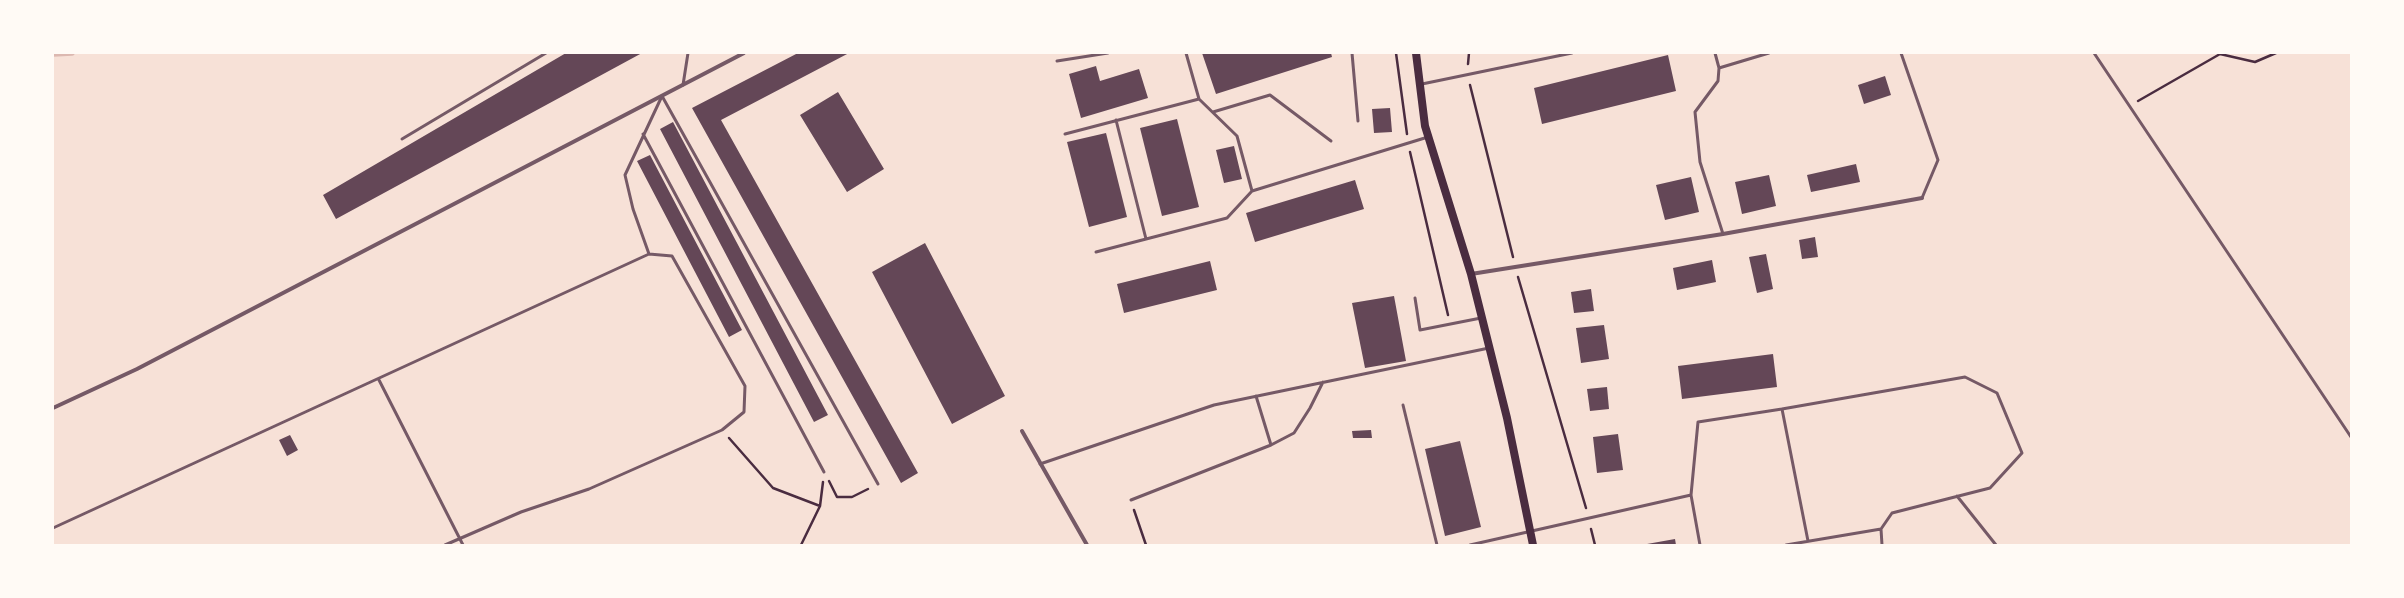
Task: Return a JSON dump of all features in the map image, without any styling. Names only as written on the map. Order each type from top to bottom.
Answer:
[{"type":"main road","points":[[1416,53],[1428,137],[1471,274],[1490,348],[1532,530],[1533,545]]},
{"type":"street","points":[[53,408],[137,369],[744,53]]},
{"type":"street","points":[[1471,274],[1724,234],[1922,198]]},
{"type":"street","points":[[1022,431],[1087,545]]},
{"type":"lane","points":[[402,139],[546,53]]},
{"type":"lane","points":[[683,85],[688,53]]},
{"type":"lane","points":[[1057,61],[1108,53]]},
{"type":"lane","points":[[1186,53],[1199,99],[1237,136],[1252,191]]},
{"type":"lane","points":[[1352,53],[1358,121]]},
{"type":"lane","points":[[1420,85],[1572,53]]},
{"type":"lane","points":[[1715,53],[1719,68],[1718,81],[1695,112],[1700,162],[1724,234]]},
{"type":"lane","points":[[1719,68],[1769,53]]},
{"type":"lane","points":[[1901,53],[1938,160],[1922,198]]},
{"type":"lane","points":[[2094,53],[2351,437]]},
{"type":"lane","points":[[1213,112],[1270,95],[1331,141]]},
{"type":"lane","points":[[649,254],[633,209],[625,175],[662,96]]},
{"type":"lane","points":[[662,96],[878,484]]},
{"type":"lane","points":[[1065,134],[1199,99]]},
{"type":"lane","points":[[1116,120],[1146,239]]},
{"type":"lane","points":[[643,134],[824,472]]},
{"type":"lane","points":[[1096,252],[1227,218],[1252,191],[1428,137]]},
{"type":"lane","points":[[53,528],[379,380],[649,254],[672,256],[744,386],[744,412],[722,430],[589,489],[521,512],[445,545]]},
{"type":"lane","points":[[1415,298],[1420,330],[1482,318]]},
{"type":"lane","points":[[1040,464],[1214,405],[1490,348]]},
{"type":"lane","points":[[1700,545],[1691,495],[1698,422],[1965,377],[1997,392],[2022,453],[1990,488],[1892,513],[1880,529],[1786,545]]},
{"type":"lane","points":[[379,380],[463,545]]},
{"type":"lane","points":[[1131,500],[1272,445],[1294,433],[1310,408],[1323,382]]},
{"type":"lane","points":[[1256,396],[1272,445]]},
{"type":"lane","points":[[1403,406],[1437,545]]},
{"type":"lane","points":[[1782,409],[1808,542]]},
{"type":"lane","points":[[1470,545],[1691,495]]},
{"type":"lane","points":[[1957,496],[1996,545]]},
{"type":"lane","points":[[1880,529],[1882,545]]},
{"type":"lane","points":[[1493,540],[1494,545]]},
{"type":"path","points":[[1396,53],[1408,142],[1451,324]]},
{"type":"path","points":[[1469,53],[1468,75],[1515,266],[1589,517],[1595,545]]},
{"type":"path","points":[[2129,106],[2220,54],[2256,62],[2276,53]]},
{"type":"path","points":[[722,430],[773,488],[820,506]]},
{"type":"path","points":[[824,472],[837,497],[852,497],[878,484]]},
{"type":"path","points":[[801,545],[820,506],[824,472]]},
{"type":"path","points":[[1131,500],[1146,545]]},
{"type":"building","points":[[566,53],[642,53],[336,219],[323,195]]},
{"type":"building","points":[[798,53],[849,53],[721,120],[918,473],[901,483],[692,108]]},
{"type":"building","points":[[1202,53],[1331,53],[1332,57],[1216,94]]},
{"type":"building","points":[[1668,55],[1676,91],[1542,124],[1534,88]]},
{"type":"building","points":[[1096,66],[1100,81],[1139,69],[1148,98],[1081,118],[1069,74]]},
{"type":"building","points":[[1885,76],[1891,95],[1864,104],[1858,85]]},
{"type":"building","points":[[838,92],[884,169],[847,192],[800,115]]},
{"type":"building","points":[[1390,108],[1392,132],[1374,133],[1372,109]]},
{"type":"building","points":[[1177,119],[1199,207],[1162,216],[1140,128]]},
{"type":"building","points":[[673,122],[828,415],[814,422],[660,129]]},
{"type":"building","points":[[1106,133],[1127,217],[1089,227],[1067,142]]},
{"type":"building","points":[[1234,146],[1242,179],[1224,183],[1216,150]]},
{"type":"building","points":[[650,155],[742,330],[729,337],[637,161]]},
{"type":"building","points":[[1856,164],[1860,182],[1811,192],[1807,175]]},
{"type":"building","points":[[1769,175],[1776,206],[1742,214],[1735,182]]},
{"type":"building","points":[[1691,177],[1699,212],[1665,220],[1656,185]]},
{"type":"building","points":[[1355,180],[1364,209],[1255,242],[1246,213]]},
{"type":"building","points":[[1815,237],[1818,257],[1802,259],[1799,240]]},
{"type":"building","points":[[925,243],[1005,396],[952,424],[872,272]]},
{"type":"building","points":[[1766,254],[1773,289],[1757,293],[1749,257]]},
{"type":"building","points":[[1712,260],[1716,282],[1677,290],[1673,268]]},
{"type":"building","points":[[1210,261],[1217,290],[1124,313],[1117,284]]},
{"type":"building","points":[[1591,289],[1594,311],[1574,313],[1571,292]]},
{"type":"building","points":[[1394,296],[1406,361],[1365,368],[1352,303]]},
{"type":"building","points":[[1604,325],[1609,359],[1581,363],[1576,328]]},
{"type":"building","points":[[1773,354],[1777,387],[1682,399],[1678,366]]},
{"type":"building","points":[[1607,387],[1609,409],[1590,411],[1587,389]]},
{"type":"building","points":[[1371,430],[1372,438],[1353,438],[1352,431]]},
{"type":"building","points":[[1618,434],[1623,470],[1597,473],[1593,437]]},
{"type":"building","points":[[290,435],[298,450],[287,456],[279,440]]},
{"type":"building","points":[[1460,441],[1481,527],[1445,536],[1425,449]]},
{"type":"building","points":[[1675,539],[1676,545],[1647,545],[1647,544]]},
{"type":"waterway","points":[[53,54],[72,53]]}]
